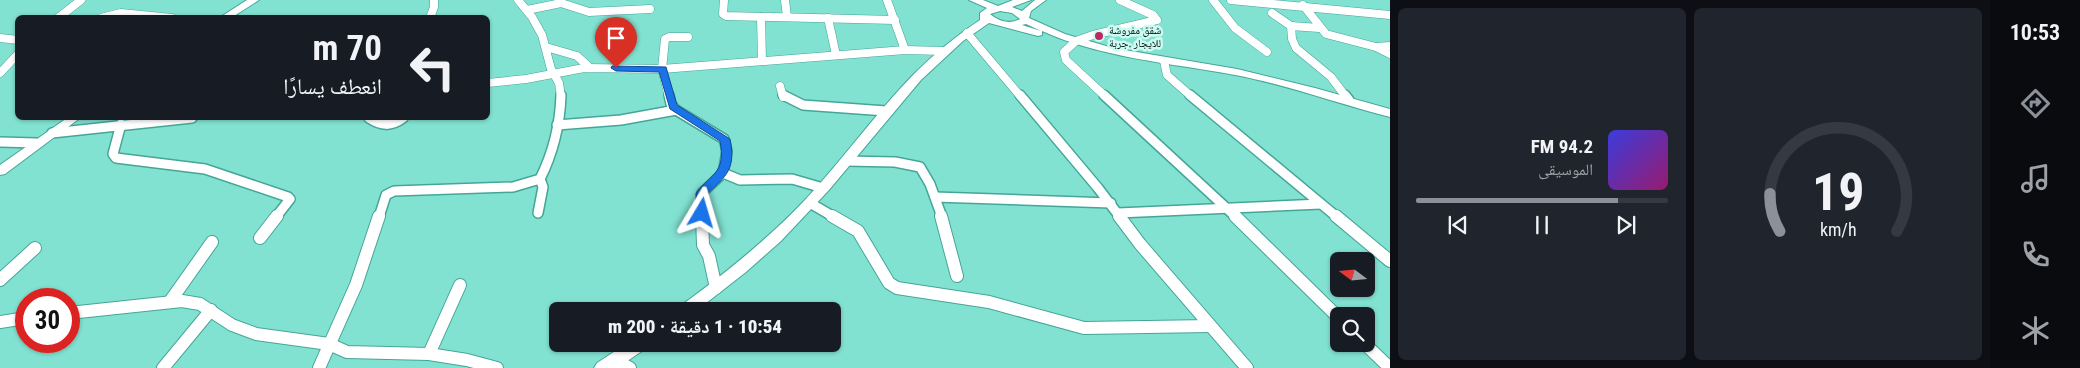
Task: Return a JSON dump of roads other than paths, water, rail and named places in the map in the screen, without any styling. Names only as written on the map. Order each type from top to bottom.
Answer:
[{"type":"main road","points":[[228,15],[254,0]]},
{"type":"main road","points":[[965,0],[993,21],[1074,42],[1122,58],[1288,84],[1350,100],[1390,113]]},
{"type":"main road","points":[[974,0],[1000,9],[1012,3],[1026,0]]},
{"type":"main road","points":[[965,37],[1003,27],[1007,24],[1017,24],[1025,18],[1027,10],[1041,0]]},
{"type":"main road","points":[[697,302],[775,237],[810,203],[910,82],[943,52],[985,21],[988,11],[1000,9],[1013,10],[1025,18],[1074,42]]},
{"type":"main road","points":[[0,171],[36,143],[71,120]]},
{"type":"main road","points":[[616,365],[630,352]]},
{"type":"street","points":[[62,15],[81,0]]},
{"type":"street","points":[[431,15],[434,0]]},
{"type":"street","points":[[319,368],[356,285],[386,195],[394,191],[513,186],[540,178],[544,171],[557,125],[560,106],[560,86],[559,80],[552,73],[538,24],[518,0]]},
{"type":"street","points":[[724,0],[724,16],[895,20]]},
{"type":"street","points":[[785,0],[787,17]]},
{"type":"street","points":[[887,0],[905,50]]},
{"type":"street","points":[[1120,0],[1153,15],[1157,20],[1074,42],[1064,52],[1066,60],[1228,209],[1330,309]]},
{"type":"street","points":[[1213,0],[1235,28],[1267,52]]},
{"type":"street","points":[[1231,0],[1390,15]]},
{"type":"street","points":[[527,10],[561,3],[589,12],[650,8]]},
{"type":"street","points":[[1303,6],[1320,28],[1332,36],[1376,47],[1390,54]]},
{"type":"street","points":[[114,15],[122,13],[142,15]]},
{"type":"street","points":[[1272,13],[1291,26],[1320,28]]},
{"type":"street","points":[[761,17],[762,62]]},
{"type":"street","points":[[828,18],[836,54]]},
{"type":"street","points":[[1291,26],[1292,39],[1296,48],[1331,77],[1350,100]]},
{"type":"street","points":[[688,36],[664,39],[662,69],[670,100],[676,110],[724,139],[727,151],[723,173],[702,193],[703,245],[709,256],[716,288]]},
{"type":"street","points":[[965,37],[1110,203],[1140,244],[1247,368]]},
{"type":"street","points":[[0,38],[15,40]]},
{"type":"street","points":[[1376,47],[1390,46]]},
{"type":"street","points":[[546,47],[583,58],[590,68]]},
{"type":"street","points":[[490,83],[526,79],[552,73],[590,68],[662,69],[762,62],[836,54],[905,50],[943,52]]},
{"type":"street","points":[[0,73],[15,57]]},
{"type":"street","points":[[1165,64],[1167,74],[1180,87],[1390,261]]},
{"type":"street","points":[[780,86],[783,97],[794,103],[886,111]]},
{"type":"street","points":[[557,125],[621,120],[676,110]]},
{"type":"street","points":[[52,133],[168,120]]},
{"type":"street","points":[[372,120],[384,125],[396,123],[400,120]]},
{"type":"street","points":[[121,124],[113,154],[116,158],[205,169],[288,197],[290,199],[260,238]]},
{"type":"street","points":[[0,142],[36,143]]},
{"type":"street","points":[[846,161],[910,165],[925,171],[936,197],[957,276]]},
{"type":"street","points":[[723,173],[739,181],[750,183],[793,179],[823,188]]},
{"type":"street","points":[[538,212],[543,187],[540,178]]},
{"type":"street","points":[[936,197],[1110,203]]},
{"type":"street","points":[[810,203],[858,231],[888,283],[897,288],[989,302],[1084,328],[1210,326]]},
{"type":"street","points":[[1118,213],[1321,204]]},
{"type":"street","points":[[171,300],[212,242]]},
{"type":"street","points":[[0,280],[35,248]]},
{"type":"street","points":[[429,354],[460,285]]},
{"type":"street","points":[[80,311],[171,300],[200,304],[232,325],[256,334],[329,344],[347,352],[429,354],[467,360],[497,368]]},
{"type":"street","points":[[163,368],[211,310]]},
{"type":"street","points":[[0,322],[15,320]]},
{"type":"street","points":[[1373,352],[1390,368]]},
{"type":"place","name":"شقق مفروشة للايجار .جربة","points":[[1099,36]]}]
